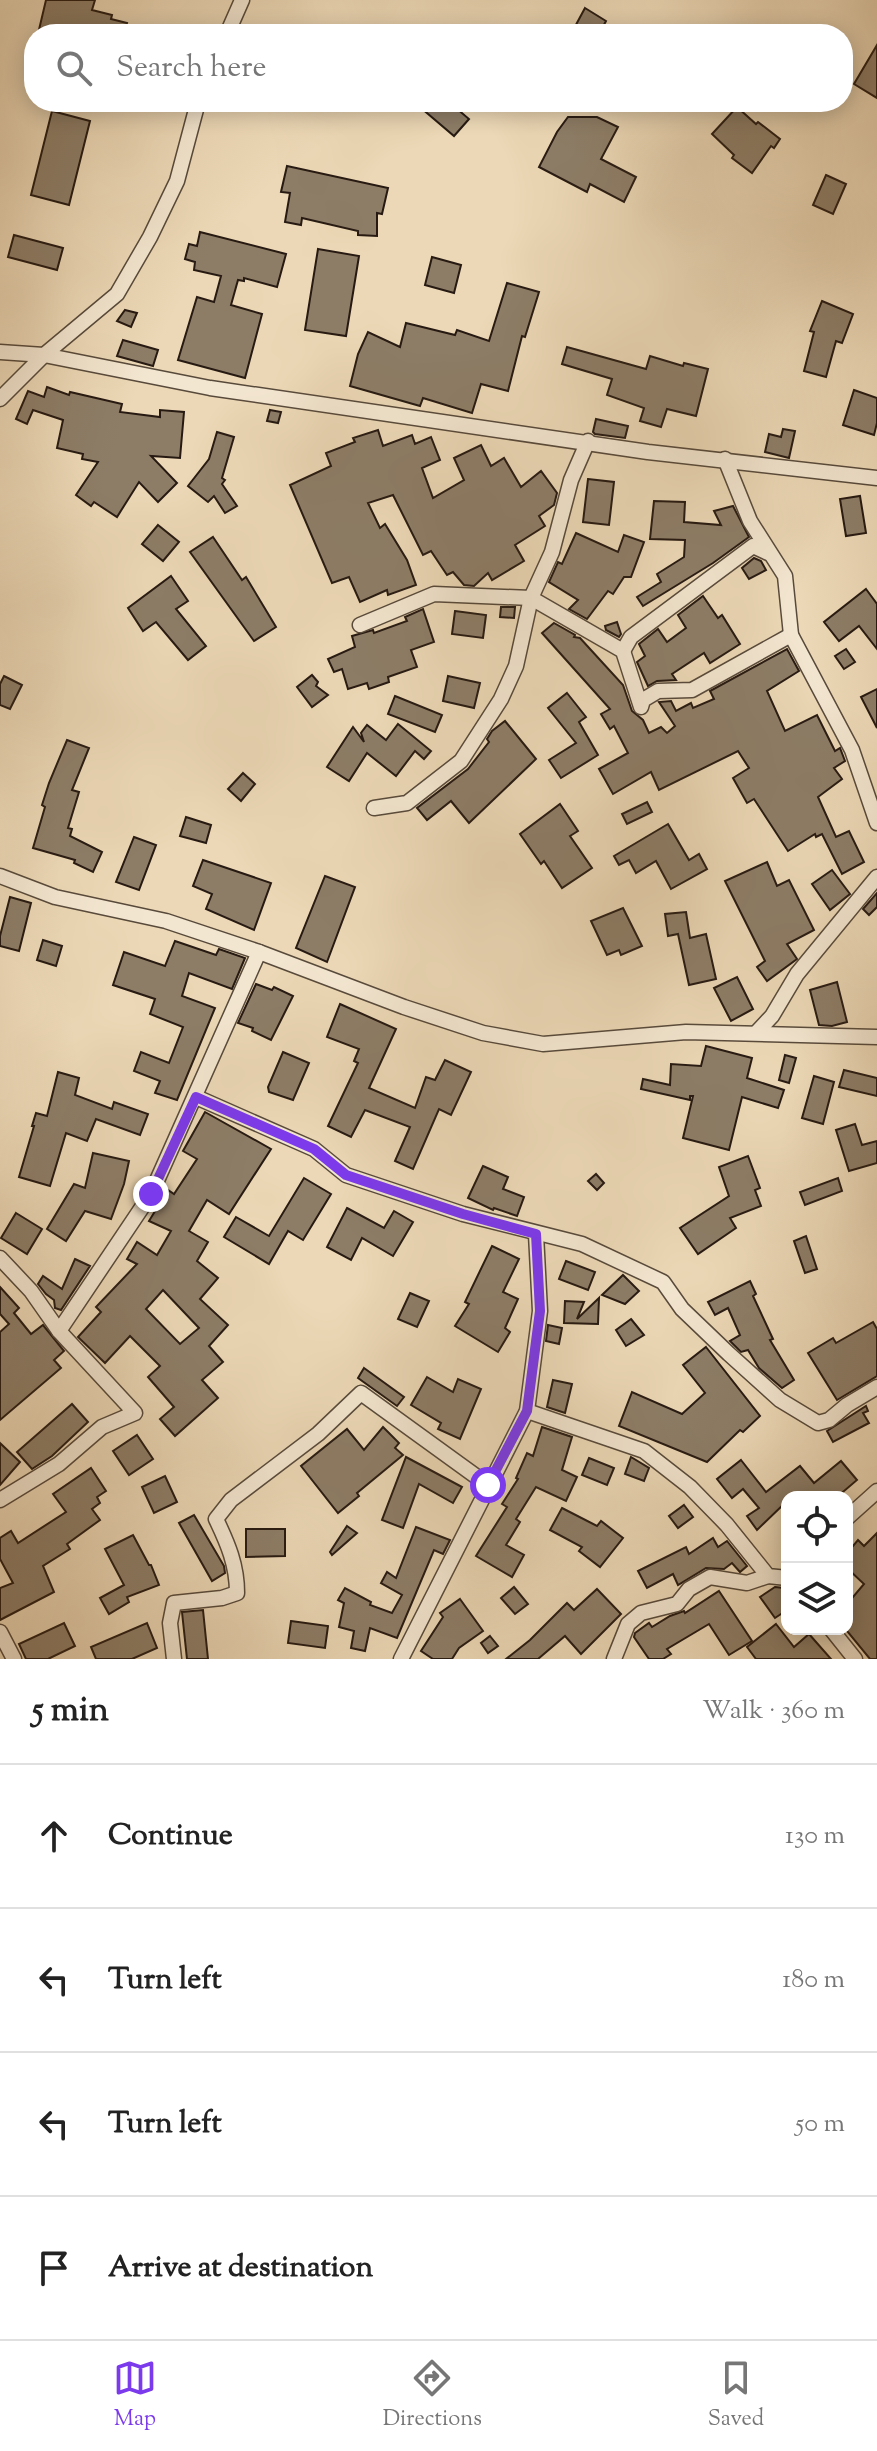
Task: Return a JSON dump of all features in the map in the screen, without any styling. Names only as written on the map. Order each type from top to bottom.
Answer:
[{"type":"street","points":[[231,24],[242,0]]},
{"type":"street","points":[[0,399],[44,355],[117,294],[150,237],[177,181],[195,112]]},
{"type":"street","points":[[0,352],[44,355],[210,388],[648,452],[877,478]]},
{"type":"street","points":[[374,808],[407,803],[461,761],[501,699],[516,666],[531,598],[552,552],[571,480],[588,441]]},
{"type":"street","points":[[725,459],[750,521],[785,576],[791,635],[852,750],[877,823]]},
{"type":"street","points":[[623,651],[631,637],[753,546],[768,553]]},
{"type":"street","points":[[360,625],[434,594],[531,598],[623,651],[641,707],[643,700],[658,691],[692,690],[791,635]]},
{"type":"street","points":[[757,1032],[772,1016],[797,974],[877,877]]},
{"type":"street","points":[[1,880],[55,897],[166,921],[259,952],[404,1007],[470,1028],[543,1044],[625,1035],[757,1032],[877,1037]]},
{"type":"street","points":[[59,1331],[151,1194],[259,952]]},
{"type":"street","points":[[196,1097],[314,1149],[346,1175],[463,1214],[582,1244],[663,1282],[682,1309],[729,1354],[780,1400],[818,1423],[829,1420],[877,1387]]},
{"type":"street","points":[[401,1659],[527,1411],[540,1311],[536,1234]]},
{"type":"street","points":[[0,1258],[31,1291],[59,1331],[135,1413],[102,1427],[59,1464],[0,1500]]},
{"type":"street","points":[[174,1659],[170,1623],[174,1603],[222,1598],[237,1593],[237,1573],[230,1548],[216,1519],[231,1500],[318,1434],[361,1393],[488,1485]]},
{"type":"street","points":[[527,1411],[644,1451],[700,1496],[768,1576]]},
{"type":"street","points":[[853,1513],[877,1491]]},
{"type":"street","points":[[614,1659],[628,1624],[641,1613],[677,1604],[689,1589],[710,1577],[747,1583],[768,1576],[781,1577]]},
{"type":"street","points":[[0,1632],[14,1659]]},
{"type":"street","points":[[836,1635],[855,1659]]},
{"type":"building","points":[[46,0],[95,0],[92,10],[127,23],[127,24],[40,24]]},
{"type":"building","points":[[585,8],[606,21],[604,24],[576,24]]},
{"type":"building","points":[[877,45],[877,98],[854,84]]},
{"type":"building","points":[[52,112],[90,121],[69,205],[31,195]]},
{"type":"building","points":[[426,112],[461,112],[469,119],[454,136]]},
{"type":"building","points":[[732,112],[743,112],[780,139],[774,148],[771,146],[752,173],[732,158],[734,155],[712,134]]},
{"type":"building","points":[[568,117],[597,117],[618,127],[601,159],[636,177],[624,202],[590,184],[587,192],[539,167]]},
{"type":"building","points":[[287,166],[388,188],[382,214],[377,213],[377,236],[358,235],[358,231],[302,218],[301,225],[285,222],[290,193],[281,192]]},
{"type":"building","points":[[826,175],[846,184],[833,214],[813,205]]},
{"type":"building","points":[[200,232],[286,254],[277,287],[244,278],[244,281],[238,280],[231,305],[262,314],[245,378],[178,360],[197,297],[214,302],[221,276],[194,270],[195,262],[185,259],[189,244],[197,246]]},
{"type":"building","points":[[14,235],[63,248],[57,270],[8,257]]},
{"type":"building","points":[[318,249],[359,256],[346,336],[305,330]]},
{"type":"building","points":[[432,257],[461,265],[454,293],[425,285]]},
{"type":"building","points":[[507,283],[539,292],[525,337],[522,336],[508,391],[481,384],[472,413],[423,398],[420,406],[350,386],[358,354],[368,332],[400,347],[406,323],[455,335],[457,330],[489,341]]},
{"type":"building","points":[[822,301],[853,314],[842,343],[836,341],[826,377],[804,371],[814,332],[810,331]]},
{"type":"building","points":[[125,310],[137,313],[131,327],[117,321]]},
{"type":"building","points":[[123,340],[158,350],[153,366],[117,356]]},
{"type":"building","points":[[567,347],[646,369],[650,356],[683,366],[684,363],[708,369],[696,416],[667,409],[661,427],[640,421],[644,408],[607,395],[612,379],[562,364]]},
{"type":"building","points":[[47,387],[69,395],[70,392],[122,404],[120,412],[160,417],[160,410],[184,412],[180,458],[151,456],[177,483],[158,502],[139,482],[117,517],[94,502],[91,506],[76,495],[98,462],[82,459],[83,454],[57,448],[63,420],[33,410],[27,424],[16,419],[28,391],[44,397]]},
{"type":"building","points":[[854,390],[877,398],[874,435],[843,425]]},
{"type":"building","points":[[270,410],[281,412],[278,423],[267,421]]},
{"type":"building","points":[[596,419],[628,426],[625,438],[595,434]]},
{"type":"building","points":[[783,429],[795,431],[789,458],[765,452],[769,434],[781,437]]},
{"type":"building","points":[[378,430],[383,446],[412,435],[415,444],[431,437],[440,460],[422,468],[433,498],[464,480],[454,458],[481,445],[491,466],[504,458],[521,487],[541,471],[557,493],[554,505],[539,516],[545,526],[515,545],[524,561],[492,580],[488,573],[474,586],[464,585],[453,572],[447,575],[431,551],[423,555],[393,495],[368,503],[380,528],[385,524],[407,560],[416,585],[388,595],[387,590],[360,602],[349,577],[332,583],[290,485],[331,466],[326,453],[355,442],[353,438]]},
{"type":"building","points":[[217,432],[234,437],[222,484],[237,506],[225,513],[214,496],[208,502],[188,486],[209,459]]},
{"type":"building","points":[[588,479],[614,482],[609,525],[583,522]]},
{"type":"building","points":[[860,496],[866,533],[846,536],[840,499]]},
{"type":"building","points":[[654,501],[685,502],[684,522],[721,525],[714,511],[733,506],[749,537],[643,606],[637,597],[661,582],[657,574],[684,557],[685,540],[650,539]]},
{"type":"building","points":[[158,525],[179,542],[163,561],[142,544]]},
{"type":"building","points":[[576,533],[618,552],[624,535],[644,542],[631,577],[624,577],[613,594],[608,591],[587,619],[569,609],[578,600],[549,582],[558,562],[562,564]]},
{"type":"building","points":[[213,537],[242,580],[246,577],[276,627],[254,641],[190,552]]},
{"type":"building","points":[[754,558],[761,561],[766,570],[749,579],[742,568]]},
{"type":"building","points":[[171,576],[188,601],[176,609],[206,646],[188,660],[156,622],[143,631],[128,608]]},
{"type":"building","points":[[866,589],[877,604],[877,649],[859,626],[839,641],[824,622]]},
{"type":"building","points":[[703,596],[718,618],[722,615],[740,644],[710,663],[704,653],[672,674],[676,680],[657,681],[648,686],[637,662],[645,656],[639,644],[658,629],[667,642],[686,628],[678,615]]},
{"type":"building","points":[[501,607],[515,607],[514,618],[500,617]]},
{"type":"building","points":[[423,609],[434,642],[411,650],[417,667],[388,677],[389,682],[369,689],[367,683],[348,689],[342,669],[334,672],[328,659],[355,647],[352,636],[373,630],[374,633],[407,621],[405,617]]},
{"type":"building","points":[[455,611],[486,615],[483,638],[452,634]]},
{"type":"building","points":[[617,622],[619,637],[606,630],[605,626]]},
{"type":"building","points":[[554,623],[580,638],[623,685],[632,711],[643,720],[649,733],[661,727],[667,733],[675,726],[659,702],[671,701],[676,711],[691,703],[693,708],[714,699],[710,691],[787,649],[799,671],[767,691],[785,731],[817,715],[835,751],[840,748],[845,761],[834,768],[842,779],[818,797],[836,837],[849,831],[864,862],[842,874],[822,834],[816,837],[815,834],[788,851],[754,799],[747,803],[733,778],[749,768],[738,751],[659,790],[651,772],[613,794],[599,769],[628,753],[614,726],[610,729],[601,714],[610,709],[542,633]]},
{"type":"building","points":[[846,649],[855,662],[844,669],[835,656]]},
{"type":"building","points":[[312,675],[318,682],[316,686],[328,695],[312,707],[297,687]]},
{"type":"building","points":[[4,676],[22,685],[10,709],[0,705],[0,684]]},
{"type":"building","points":[[448,676],[480,683],[474,708],[443,701]]},
{"type":"building","points":[[877,689],[877,728],[861,697]]},
{"type":"building","points":[[567,693],[586,717],[579,722],[598,755],[561,778],[549,760],[576,743],[548,708]]},
{"type":"building","points":[[395,696],[442,715],[435,732],[388,714]]},
{"type":"building","points":[[505,721],[536,759],[469,823],[451,801],[427,820],[417,808],[468,769],[489,742],[487,739],[492,731]]},
{"type":"building","points":[[398,724],[431,751],[424,759],[415,751],[396,776],[367,753],[349,781],[327,767],[353,727],[364,742],[361,733],[367,725],[386,740]]},
{"type":"building","points":[[67,740],[89,748],[72,790],[79,792],[68,828],[72,829],[70,836],[102,852],[93,872],[74,863],[75,860],[33,848],[45,807],[42,805]]},
{"type":"building","points":[[243,773],[255,784],[241,801],[228,789]]},
{"type":"building","points":[[647,802],[652,812],[627,824],[622,814]]},
{"type":"building","points":[[560,804],[578,831],[570,836],[592,868],[562,888],[520,834]]},
{"type":"building","points":[[186,817],[211,825],[206,843],[180,836]]},
{"type":"building","points":[[668,824],[689,860],[699,854],[707,869],[671,889],[656,861],[636,873],[629,860],[619,865],[614,856]]},
{"type":"building","points":[[134,837],[156,845],[139,890],[116,882]]},
{"type":"building","points":[[203,860],[271,883],[254,930],[206,909],[212,894],[193,886]]},
{"type":"building","points":[[767,862],[777,886],[789,880],[814,930],[787,944],[797,959],[767,981],[757,967],[765,961],[725,881]]},
{"type":"building","points":[[832,870],[850,894],[830,910],[812,884]]},
{"type":"building","points":[[325,876],[355,887],[327,962],[296,948]]},
{"type":"building","points":[[877,893],[877,907],[869,915],[863,909]]},
{"type":"building","points":[[10,897],[31,903],[19,951],[0,946]]},
{"type":"building","points":[[623,908],[642,946],[621,955],[619,950],[607,955],[591,921]]},
{"type":"building","points":[[686,912],[690,938],[706,934],[716,979],[689,985],[678,934],[668,936],[665,914]]},
{"type":"building","points":[[43,940],[62,946],[56,966],[37,960]]},
{"type":"building","points":[[175,941],[216,955],[219,949],[245,958],[232,989],[189,973],[182,996],[215,1008],[177,1100],[155,1093],[160,1081],[134,1071],[141,1052],[169,1063],[183,1027],[150,1014],[155,999],[113,985],[124,952],[165,966]]},
{"type":"building","points":[[737,977],[753,1009],[731,1021],[714,988]]},
{"type":"building","points":[[837,982],[847,1022],[819,1025],[810,990]]},
{"type":"building","points":[[256,984],[272,990],[274,987],[293,996],[271,1040],[252,1031],[253,1028],[238,1023]]},
{"type":"building","points":[[340,1004],[396,1029],[369,1088],[415,1108],[426,1077],[435,1080],[445,1060],[471,1072],[451,1115],[439,1109],[413,1169],[395,1161],[410,1127],[365,1110],[351,1137],[328,1126],[358,1063],[354,1061],[359,1049],[327,1037]]},
{"type":"building","points":[[706,1046],[752,1058],[747,1078],[784,1090],[778,1108],[742,1097],[729,1150],[683,1138],[693,1096],[690,1100],[641,1089],[643,1079],[670,1085],[671,1064],[701,1066]]},
{"type":"building","points":[[283,1052],[309,1063],[293,1100],[269,1092],[268,1087]]},
{"type":"building","points":[[785,1055],[796,1058],[789,1083],[779,1080]]},
{"type":"building","points":[[844,1070],[877,1078],[877,1096],[839,1087]]},
{"type":"building","points":[[58,1072],[79,1078],[75,1095],[112,1109],[114,1102],[148,1114],[140,1135],[96,1119],[87,1141],[66,1133],[50,1186],[19,1177],[36,1113],[47,1116]]},
{"type":"building","points":[[814,1076],[834,1082],[823,1124],[802,1118]]},
{"type":"building","points":[[205,1112],[271,1149],[229,1214],[207,1200],[189,1231],[208,1242],[197,1261],[218,1278],[200,1299],[228,1325],[209,1346],[223,1362],[202,1380],[218,1398],[175,1436],[160,1419],[174,1407],[148,1377],[160,1366],[130,1336],[105,1363],[78,1337],[101,1312],[96,1307],[137,1264],[127,1259],[137,1242],[157,1255],[171,1231],[149,1221],[168,1190],[174,1194],[197,1159],[183,1151]],"holes":[[[163,1290],[199,1328],[180,1344],[146,1309]]]},
{"type":"building","points":[[855,1124],[862,1145],[877,1141],[877,1163],[849,1171],[836,1130]]},
{"type":"building","points":[[93,1153],[129,1161],[124,1184],[111,1219],[85,1211],[66,1241],[47,1229],[74,1184],[85,1188]]},
{"type":"building","points":[[748,1156],[760,1188],[755,1190],[761,1206],[730,1218],[736,1228],[698,1254],[680,1228],[729,1196],[719,1167]]},
{"type":"building","points":[[483,1166],[508,1177],[503,1189],[524,1197],[517,1216],[493,1210],[468,1198]]},
{"type":"building","points":[[596,1174],[604,1183],[597,1190],[588,1181]]},
{"type":"building","points":[[304,1178],[331,1194],[303,1240],[288,1231],[269,1264],[224,1237],[236,1217],[269,1236]]},
{"type":"building","points":[[838,1178],[842,1191],[805,1205],[800,1192]]},
{"type":"building","points":[[347,1208],[384,1228],[394,1211],[413,1222],[393,1256],[362,1238],[351,1260],[327,1247]]},
{"type":"building","points":[[16,1213],[42,1229],[27,1254],[1,1238]]},
{"type":"building","points":[[806,1236],[817,1269],[805,1273],[794,1241]]},
{"type":"building","points":[[492,1246],[519,1259],[503,1292],[518,1299],[505,1328],[510,1332],[498,1352],[455,1326],[469,1304],[465,1302]]},
{"type":"building","points":[[75,1259],[90,1266],[61,1310],[55,1308],[54,1300],[38,1284],[43,1276],[62,1289]]},
{"type":"building","points":[[566,1261],[595,1272],[588,1290],[559,1279]]},
{"type":"building","points":[[623,1275],[639,1291],[625,1304],[602,1295]]},
{"type":"building","points":[[750,1281],[756,1294],[753,1296],[773,1339],[770,1340],[794,1380],[782,1388],[759,1368],[748,1350],[741,1352],[730,1341],[740,1335],[728,1308],[715,1315],[708,1302]]},
{"type":"building","points":[[0,1287],[19,1308],[14,1313],[31,1334],[43,1325],[64,1351],[54,1360],[61,1368],[0,1420],[0,1332],[9,1324],[0,1314]]},
{"type":"building","points":[[410,1293],[429,1301],[417,1327],[398,1319]]},
{"type":"building","points":[[599,1298],[598,1324],[564,1323],[565,1301],[584,1302],[577,1319]]},
{"type":"building","points":[[631,1319],[644,1335],[626,1346],[616,1330]]},
{"type":"building","points":[[873,1322],[877,1329],[877,1376],[837,1400],[808,1353],[833,1338],[836,1343]]},
{"type":"building","points":[[548,1325],[562,1328],[559,1344],[546,1341]]},
{"type":"building","points":[[706,1347],[760,1416],[743,1432],[740,1430],[707,1462],[619,1426],[632,1392],[682,1414],[705,1393],[683,1365]]},
{"type":"building","points":[[364,1368],[404,1397],[397,1406],[358,1378]]},
{"type":"building","points":[[427,1377],[453,1392],[458,1379],[481,1389],[460,1439],[438,1429],[441,1423],[411,1405]]},
{"type":"building","points":[[553,1380],[572,1384],[565,1413],[547,1407]]},
{"type":"building","points":[[72,1404],[88,1422],[52,1456],[32,1469],[17,1452]]},
{"type":"building","points":[[866,1406],[868,1411],[863,1413],[869,1423],[833,1442],[827,1431]]},
{"type":"building","points":[[383,1427],[399,1443],[395,1448],[403,1455],[338,1513],[301,1466],[347,1429],[364,1450]]},
{"type":"building","points":[[542,1427],[572,1437],[562,1470],[577,1477],[566,1501],[536,1487],[516,1519],[520,1522],[506,1545],[524,1555],[512,1577],[476,1556],[507,1507],[502,1504],[518,1479],[527,1453],[533,1456]]},
{"type":"building","points":[[137,1435],[153,1459],[129,1475],[113,1451]]},
{"type":"building","points":[[0,1443],[20,1462],[0,1485]]},
{"type":"building","points":[[406,1457],[462,1487],[453,1503],[419,1484],[403,1528],[382,1520]]},
{"type":"building","points":[[631,1457],[649,1468],[644,1481],[625,1474]]},
{"type":"building","points":[[589,1458],[614,1468],[607,1485],[582,1475]]},
{"type":"building","points":[[741,1460],[766,1492],[800,1466],[814,1483],[841,1461],[857,1480],[844,1491],[781,1491],[781,1507],[757,1530],[747,1516],[759,1508],[743,1489],[732,1498],[717,1479]]},
{"type":"building","points":[[91,1468],[106,1491],[97,1497],[100,1503],[92,1509],[100,1520],[67,1544],[70,1549],[43,1566],[54,1592],[0,1620],[0,1588],[13,1583],[0,1559],[0,1538],[11,1531],[18,1543],[66,1512],[53,1494]]},
{"type":"building","points":[[165,1476],[177,1502],[154,1513],[142,1487]]},
{"type":"building","points":[[684,1505],[693,1517],[678,1528],[669,1516]]},
{"type":"building","points":[[562,1508],[597,1526],[601,1521],[623,1538],[600,1567],[579,1551],[582,1547],[550,1530]]},
{"type":"building","points":[[194,1515],[224,1566],[225,1573],[212,1581],[179,1523]]},
{"type":"building","points":[[347,1526],[357,1533],[332,1555],[330,1552]]},
{"type":"building","points":[[416,1527],[450,1540],[443,1554],[434,1550],[397,1638],[370,1628],[365,1651],[351,1648],[354,1631],[339,1627],[344,1603],[338,1600],[345,1588],[371,1602],[370,1605],[392,1613],[402,1595],[381,1583],[387,1572],[396,1578]]},
{"type":"building","points":[[246,1529],[285,1529],[285,1556],[246,1557]]},
{"type":"building","points":[[877,1533],[877,1659],[870,1659],[850,1635],[853,1635],[853,1597],[864,1584],[853,1574],[853,1546],[858,1540],[864,1546]]},
{"type":"building","points":[[133,1535],[159,1585],[127,1597],[129,1602],[109,1614],[100,1598],[124,1585],[105,1549]]},
{"type":"building","points":[[713,1538],[718,1547],[727,1541],[747,1566],[740,1572],[732,1563],[724,1569],[706,1568],[678,1585],[673,1574],[647,1588],[638,1571],[686,1547],[689,1554]]},
{"type":"building","points":[[514,1587],[528,1604],[515,1614],[501,1598]]},
{"type":"building","points":[[775,1587],[781,1588],[781,1614],[775,1618],[760,1597]]},
{"type":"building","points":[[597,1589],[621,1614],[581,1654],[565,1636],[538,1659],[506,1659],[567,1603],[574,1610]]},
{"type":"building","points":[[719,1591],[752,1641],[729,1655],[709,1624],[667,1649],[671,1654],[663,1659],[649,1659],[634,1637],[635,1633],[649,1623],[652,1627],[670,1616],[685,1613]]},
{"type":"building","points":[[460,1599],[483,1631],[459,1648],[452,1659],[433,1659],[421,1651],[443,1617],[440,1613]]},
{"type":"building","points":[[203,1610],[208,1659],[187,1659],[182,1612]]},
{"type":"building","points":[[291,1621],[328,1626],[325,1648],[288,1643]]},
{"type":"building","points":[[64,1623],[75,1646],[48,1659],[26,1659],[19,1644]]},
{"type":"building","points":[[147,1623],[157,1648],[132,1659],[96,1659],[91,1647]]},
{"type":"building","points":[[776,1624],[781,1635],[785,1635],[794,1647],[810,1635],[831,1659],[756,1659],[747,1647]]},
{"type":"building","points":[[490,1636],[498,1646],[488,1653],[481,1643]]},
{"type":"route","points":[[151,1194],[196,1097],[314,1149],[346,1175],[463,1214],[536,1234],[540,1311],[527,1411],[488,1485]]}]
